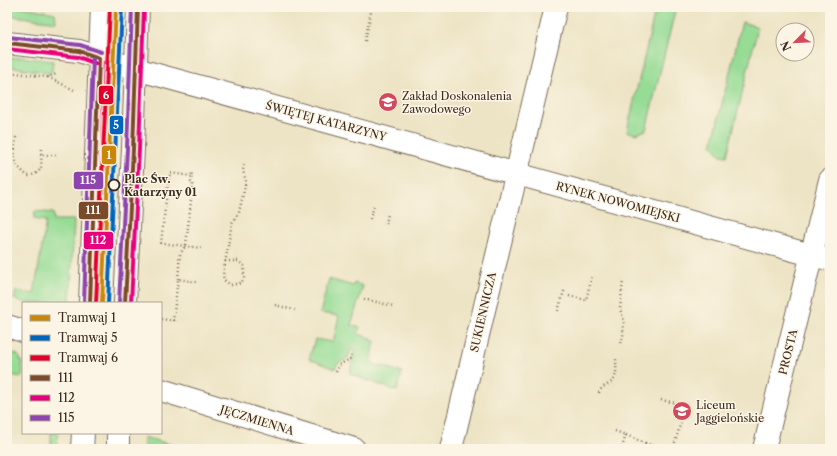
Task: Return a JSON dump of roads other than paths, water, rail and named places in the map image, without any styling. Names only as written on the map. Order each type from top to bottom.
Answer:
[{"type":"street","points":[[90,302],[102,7]]},
{"type":"street","points":[[125,302],[133,149],[138,7]]},
{"type":"street","points":[[516,174],[556,7]]},
{"type":"street","name":"ŚWIĘTEJ KATARZYNY","points":[[7,43],[79,51],[136,69],[516,174]]},
{"type":"street","name":"RYNEK NOWOMIEJSKI","points":[[516,174],[820,258]]},
{"type":"street","name":"SUKIENNICZA","points":[[451,449],[516,174]]},
{"type":"street","points":[[820,258],[830,180]]},
{"type":"street","name":"PROSTA","points":[[764,449],[820,258]]},
{"type":"street","points":[[7,326],[22,331]]},
{"type":"street","name":"JĘCZMIENNA","points":[[162,390],[348,448]]},
{"type":"street","points":[[82,449],[83,434]]},
{"type":"street","points":[[118,434],[118,449]]},
{"type":"tram line","name":"6","points":[[96,302],[110,7]]},
{"type":"tram line","name":"1","points":[[102,302],[116,7]]},
{"type":"tram line","name":"5","points":[[108,302],[122,7]]},
{"type":"place","name":"Zakład Doskonalenia Zawodowego","points":[[388,102]]},
{"type":"place","name":"Plac Św. Katarzyny 01","points":[[114,185]]},
{"type":"place","name":"Liceum Jaggielońskie","points":[[682,411]]}]
